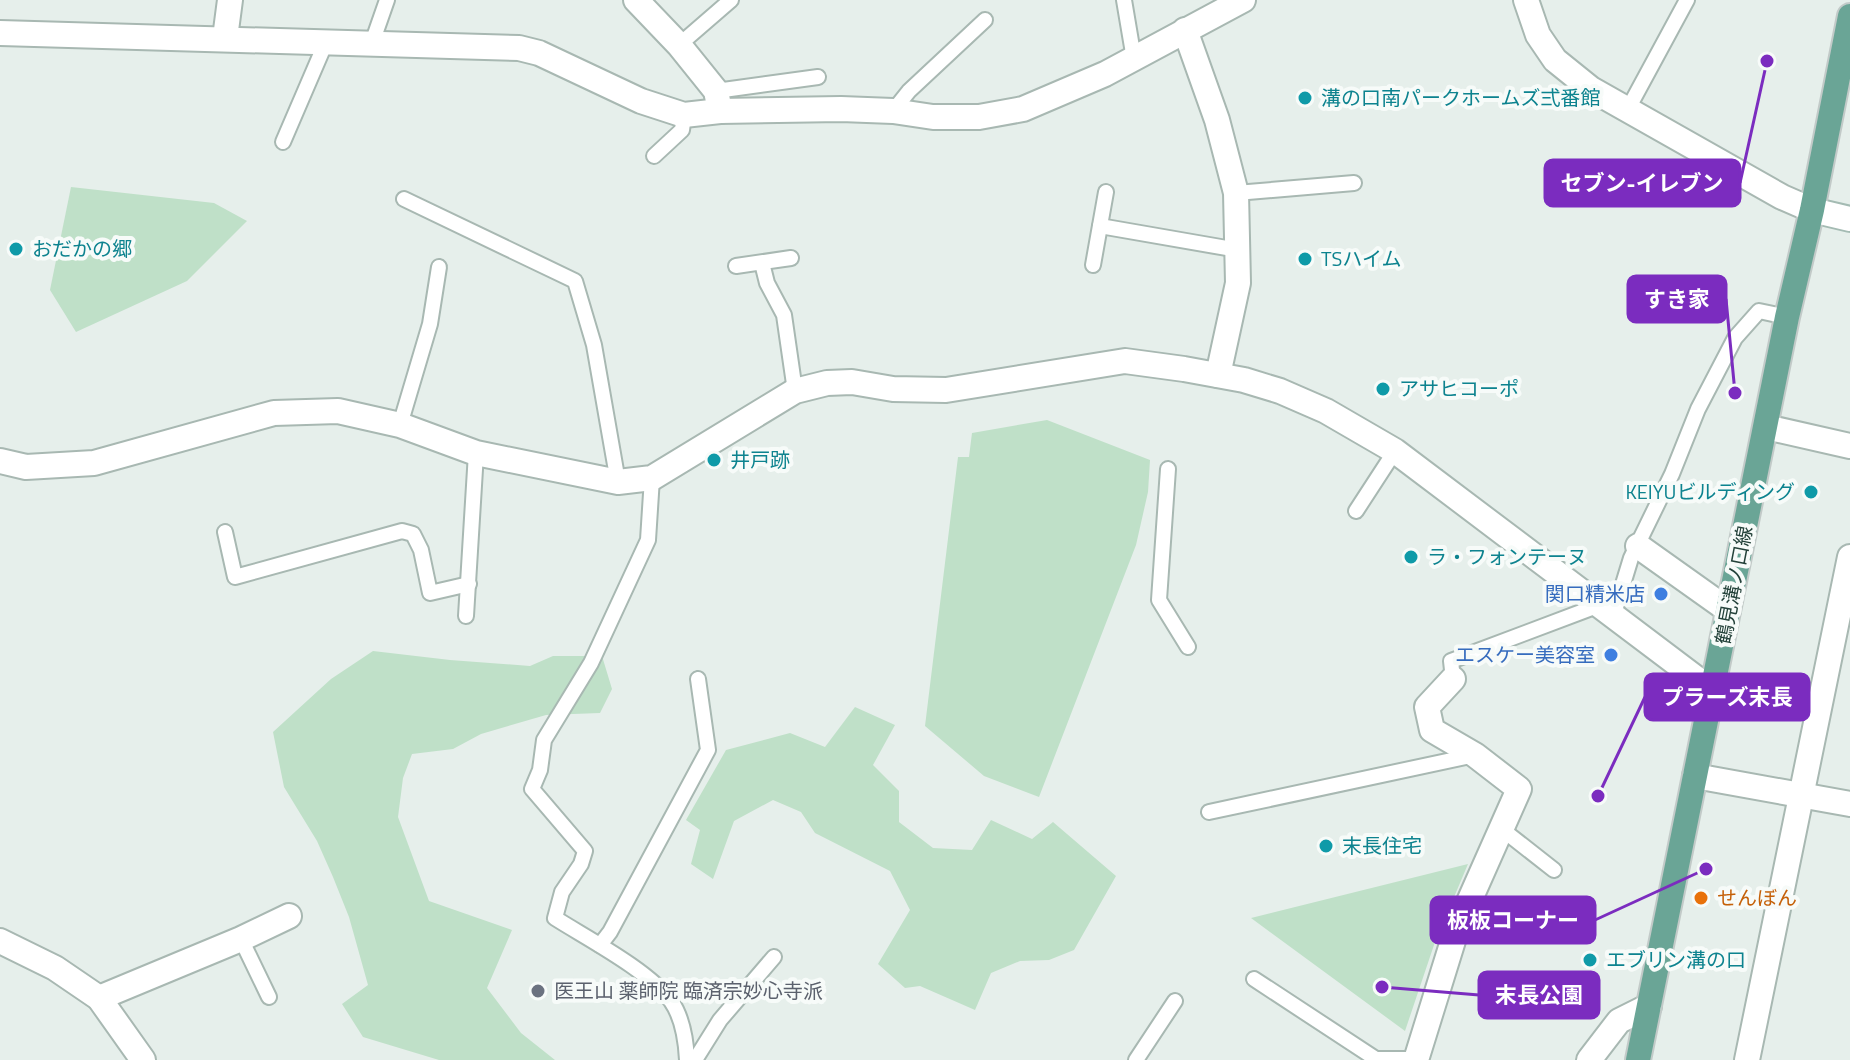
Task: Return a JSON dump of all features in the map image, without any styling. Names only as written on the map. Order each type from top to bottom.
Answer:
[{"type":"main road","name":"鶴見溝ノ口線","points":[[1638,1060],[1850,16]]},
{"type":"street","points":[[225,38],[230,0]]},
{"type":"street","points":[[636,0],[679,45],[718,101]]},
{"type":"street","points":[[0,33],[519,48],[539,53],[641,101],[684,115],[718,101],[893,111],[933,117],[979,117],[1023,109],[1134,59],[1243,0]]},
{"type":"street","points":[[1526,0],[1538,35],[1555,60],[1591,89],[1782,197],[1812,210],[1850,219]]},
{"type":"street","points":[[1185,30],[1217,120],[1236,193],[1238,283],[1218,375]]},
{"type":"street","points":[[0,461],[26,467],[94,463],[274,413],[338,411],[400,425],[476,453],[618,482],[652,478],[795,391],[827,383],[852,382],[893,389],[946,390],[1125,361],[1218,375],[1280,391],[1326,411],[1395,451],[1713,691]]},
{"type":"street","points":[[1766,427],[1850,446]]},
{"type":"street","points":[[1638,546],[1728,610]]},
{"type":"street","points":[[1747,1060],[1850,557]]},
{"type":"street","points":[[1416,1060],[1456,931],[1519,789],[1475,755],[1432,730],[1427,707],[1453,679]]},
{"type":"street","points":[[1695,776],[1850,804]]},
{"type":"street","points":[[99,998],[289,916]]},
{"type":"street","points":[[0,941],[55,968],[99,998],[143,1060]]},
{"type":"street","points":[[1589,1060],[1619,1021],[1649,1006]]},
{"type":"lane","points":[[372,43],[387,0]]},
{"type":"lane","points":[[679,45],[731,0]]},
{"type":"lane","points":[[1124,0],[1134,59]]},
{"type":"lane","points":[[1628,109],[1687,0]]},
{"type":"lane","points":[[893,111],[909,91],[985,20]]},
{"type":"lane","points":[[283,142],[326,42]]},
{"type":"lane","points":[[718,101],[818,77]]},
{"type":"lane","points":[[654,156],[682,130],[684,115]]},
{"type":"lane","points":[[1236,193],[1354,183]]},
{"type":"lane","points":[[1093,265],[1106,192]]},
{"type":"lane","points":[[404,199],[575,281],[594,345],[618,482]]},
{"type":"lane","points":[[1100,226],[1238,250]]},
{"type":"lane","points":[[736,266],[791,258]]},
{"type":"lane","points":[[762,263],[767,283],[784,315],[795,391]]},
{"type":"lane","points":[[400,425],[430,324],[439,267]]},
{"type":"lane","points":[[1453,679],[1451,661],[1605,611],[1638,546],[1698,409],[1735,338],[1759,311],[1787,317]]},
{"type":"lane","points":[[1356,511],[1395,451]]},
{"type":"lane","points":[[466,616],[476,453]]},
{"type":"lane","points":[[1168,469],[1159,600],[1188,647]]},
{"type":"lane","points":[[652,478],[648,540],[591,663],[544,740],[540,770],[532,789],[585,851],[581,864],[562,892],[555,918],[600,945],[645,978],[671,1002],[686,1037],[687,1060]]},
{"type":"lane","points":[[225,532],[235,577],[402,531],[413,534],[421,550],[430,593],[469,584]]},
{"type":"lane","points":[[600,945],[610,932],[708,750],[698,679]]},
{"type":"lane","points":[[1209,812],[1475,755]]},
{"type":"lane","points":[[1503,830],[1554,870]]},
{"type":"lane","points":[[241,939],[269,997]]},
{"type":"lane","points":[[695,1060],[720,1020],[774,957]]},
{"type":"lane","points":[[1254,979],[1376,1059],[1416,1060]]},
{"type":"lane","points":[[1136,1060],[1175,1001]]},
{"type":"green space","points":[[71,187],[214,203],[247,221],[187,281],[76,332],[50,290]]},
{"type":"green space","points":[[1047,420],[1150,460],[1148,492],[1136,545],[1039,797],[984,776],[925,726],[958,457],[969,457],[972,433]]},
{"type":"green space","points":[[373,651],[530,666],[553,656],[602,656],[612,689],[600,713],[546,715],[481,734],[453,749],[412,754],[403,778],[398,817],[429,901],[512,930],[487,988],[521,1033],[555,1060],[439,1060],[363,1037],[342,1004],[368,985],[349,917],[333,877],[317,841],[284,787],[273,732],[331,679]]},
{"type":"green space","points":[[855,707],[895,725],[873,765],[899,791],[899,822],[933,848],[972,850],[991,820],[1032,839],[1053,822],[1116,876],[1074,950],[1049,960],[1020,961],[991,973],[975,1010],[920,986],[905,988],[878,964],[910,910],[890,871],[815,833],[801,812],[773,800],[734,821],[713,879],[691,864],[700,830],[686,820],[726,750],[790,733],[825,747]]},
{"type":"green space","points":[[1468,864],[1435,942],[1405,1031],[1251,918]]},
{"type":"place","name":"セブン-イレブン","points":[[1767,61]]},
{"type":"place","name":"溝の口南パークホームズ弍番館","points":[[1305,98]]},
{"type":"place","name":"おだかの郷","points":[[16,249]]},
{"type":"place","name":"TSハイム","points":[[1305,259]]},
{"type":"place","name":"アサヒコーポ","points":[[1383,389]]},
{"type":"place","name":"すき家","points":[[1735,393]]},
{"type":"place","name":"井戸跡","points":[[714,460]]},
{"type":"place","name":"KEIYUビルディング","points":[[1811,492]]},
{"type":"place","name":"ラ・フォンテーヌ","points":[[1411,557]]},
{"type":"place","name":"関口精米店","points":[[1661,594]]},
{"type":"place","name":"エスケー美容室","points":[[1611,655]]},
{"type":"place","name":"プラーズ末長","points":[[1598,796]]},
{"type":"place","name":"末長住宅","points":[[1326,846]]},
{"type":"place","name":"板板コーナー","points":[[1706,869]]},
{"type":"place","name":"せんぼん","points":[[1701,898]]},
{"type":"place","name":"エブリン溝の口","points":[[1590,960]]},
{"type":"place","name":"末長公園","points":[[1382,987]]},
{"type":"place","name":"医王山 薬師院 臨済宗妙心寺派","points":[[538,991]]}]
